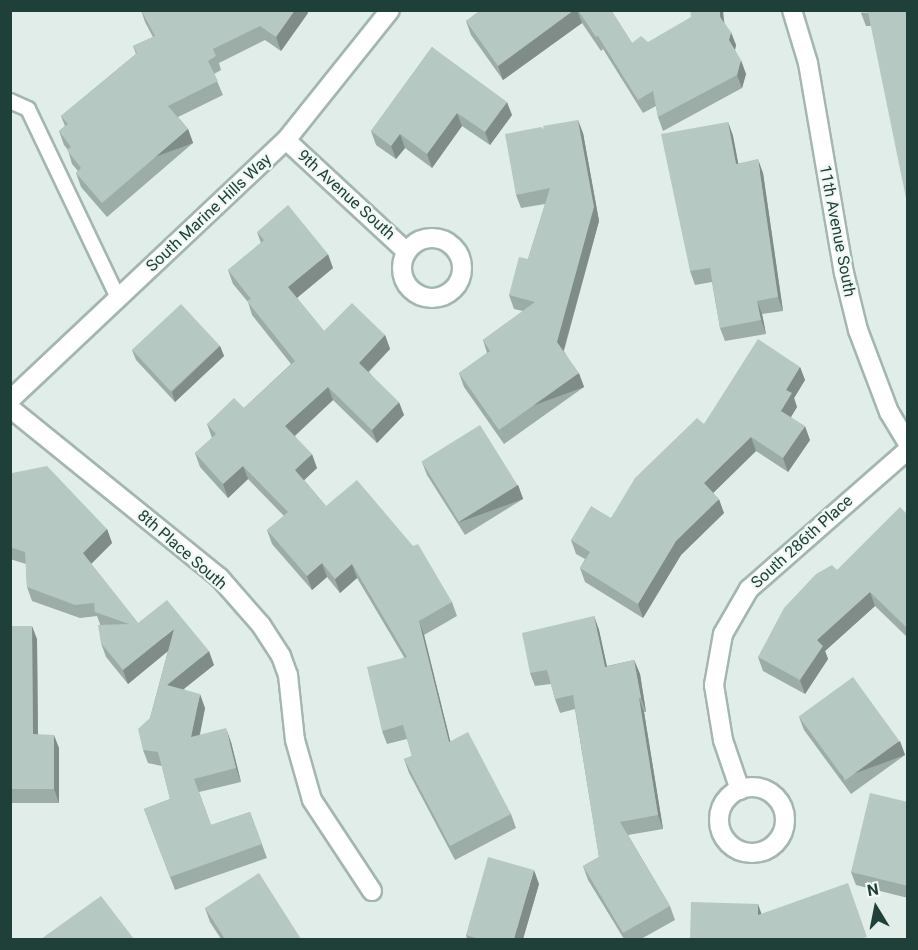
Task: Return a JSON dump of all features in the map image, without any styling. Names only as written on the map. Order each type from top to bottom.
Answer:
[{"type":"street","name":"South Marine Hills Way","points":[[10,400],[286,140],[390,10]]},
{"type":"street","name":"11th Avenue South","points":[[792,10],[808,63],[844,273],[858,330],[889,412],[908,444]]},
{"type":"street","name":"9th Avenue South","points":[[286,140],[406,250]]},
{"type":"street","name":"8th Place South","points":[[10,408],[219,577],[261,625],[281,656],[288,675],[295,740],[312,800],[372,891]]},
{"type":"street","name":"South 286th Place","points":[[740,790],[723,740],[714,685],[723,634],[749,589],[908,450]]},
{"type":"lane","points":[[10,101],[28,109],[118,298]]},
{"type":"building","points":[[141,10],[295,10],[276,37],[260,26],[213,49],[216,56],[208,61],[218,81],[168,106],[188,129],[102,203],[76,173],[81,168],[67,150],[71,147],[59,131],[68,124],[61,116],[137,53],[133,46],[155,36]]},
{"type":"building","points":[[481,10],[574,10],[498,66],[466,21]]},
{"type":"building","points":[[578,10],[611,10],[632,43],[641,36],[648,42],[691,17],[690,10],[720,10],[720,17],[731,32],[729,40],[741,60],[737,75],[658,117],[653,91],[638,100],[598,36],[596,37]]},
{"type":"building","points":[[861,10],[908,10],[908,208],[868,12],[861,13]]},
{"type":"building","points":[[432,47],[507,102],[485,132],[457,113],[427,154],[400,134],[391,146],[371,131]]},
{"type":"building","points":[[578,120],[594,207],[557,342],[579,373],[499,430],[459,373],[490,351],[483,340],[535,302],[509,295],[519,257],[528,259],[550,188],[516,195],[505,134],[541,127],[544,129],[543,126]]},
{"type":"building","points":[[728,122],[736,164],[758,159],[778,297],[757,301],[761,320],[720,328],[710,268],[690,271],[661,134]]},
{"type":"building","points":[[288,205],[328,254],[288,287],[324,331],[352,303],[385,335],[359,363],[399,402],[372,430],[328,387],[285,426],[312,454],[295,470],[326,506],[357,480],[413,546],[418,544],[452,602],[419,621],[449,742],[468,732],[511,814],[450,846],[404,759],[412,756],[403,725],[382,731],[367,667],[407,657],[352,564],[335,579],[322,563],[307,576],[267,530],[288,512],[243,466],[223,484],[195,453],[216,434],[207,424],[234,398],[244,408],[295,361],[247,301],[251,299],[228,270],[264,240],[257,232]]},
{"type":"building","points":[[181,304],[220,346],[171,391],[132,350]]},
{"type":"building","points":[[758,339],[800,367],[786,390],[792,393],[781,411],[805,426],[783,458],[751,437],[704,483],[719,499],[676,541],[638,604],[580,568],[590,552],[571,540],[591,506],[611,518],[635,478],[697,418],[704,424]]},
{"type":"building","points":[[480,425],[518,485],[459,522],[421,462]]},
{"type":"building","points":[[47,466],[107,529],[83,553],[138,623],[167,600],[209,651],[167,685],[200,694],[191,737],[226,728],[236,768],[194,779],[211,825],[250,812],[262,844],[170,877],[144,809],[170,799],[158,752],[143,750],[138,729],[150,718],[174,629],[123,670],[101,643],[98,625],[129,624],[95,612],[94,603],[75,605],[27,587],[25,552],[10,547],[10,480],[12,473]]},
{"type":"building","points":[[900,507],[908,515],[908,629],[870,592],[817,640],[823,646],[800,680],[758,657],[784,608],[816,574],[832,565],[837,570]]},
{"type":"building","points":[[594,616],[605,667],[634,660],[658,815],[620,822],[670,906],[623,933],[583,866],[599,857],[573,695],[555,699],[547,670],[530,673],[522,633]]},
{"type":"building","points":[[10,626],[32,626],[33,734],[54,735],[54,789],[10,789]]},
{"type":"building","points":[[853,677],[899,741],[845,780],[799,716]]},
{"type":"building","points":[[870,793],[908,802],[908,886],[851,872]]},
{"type":"building","points":[[488,857],[534,870],[514,939],[479,939],[466,935]]},
{"type":"building","points":[[259,873],[301,939],[225,939],[205,908]]},
{"type":"building","points":[[848,883],[867,937],[859,939],[690,939],[691,902],[758,904],[758,915]]},
{"type":"building","points":[[101,896],[134,939],[41,939]]}]
